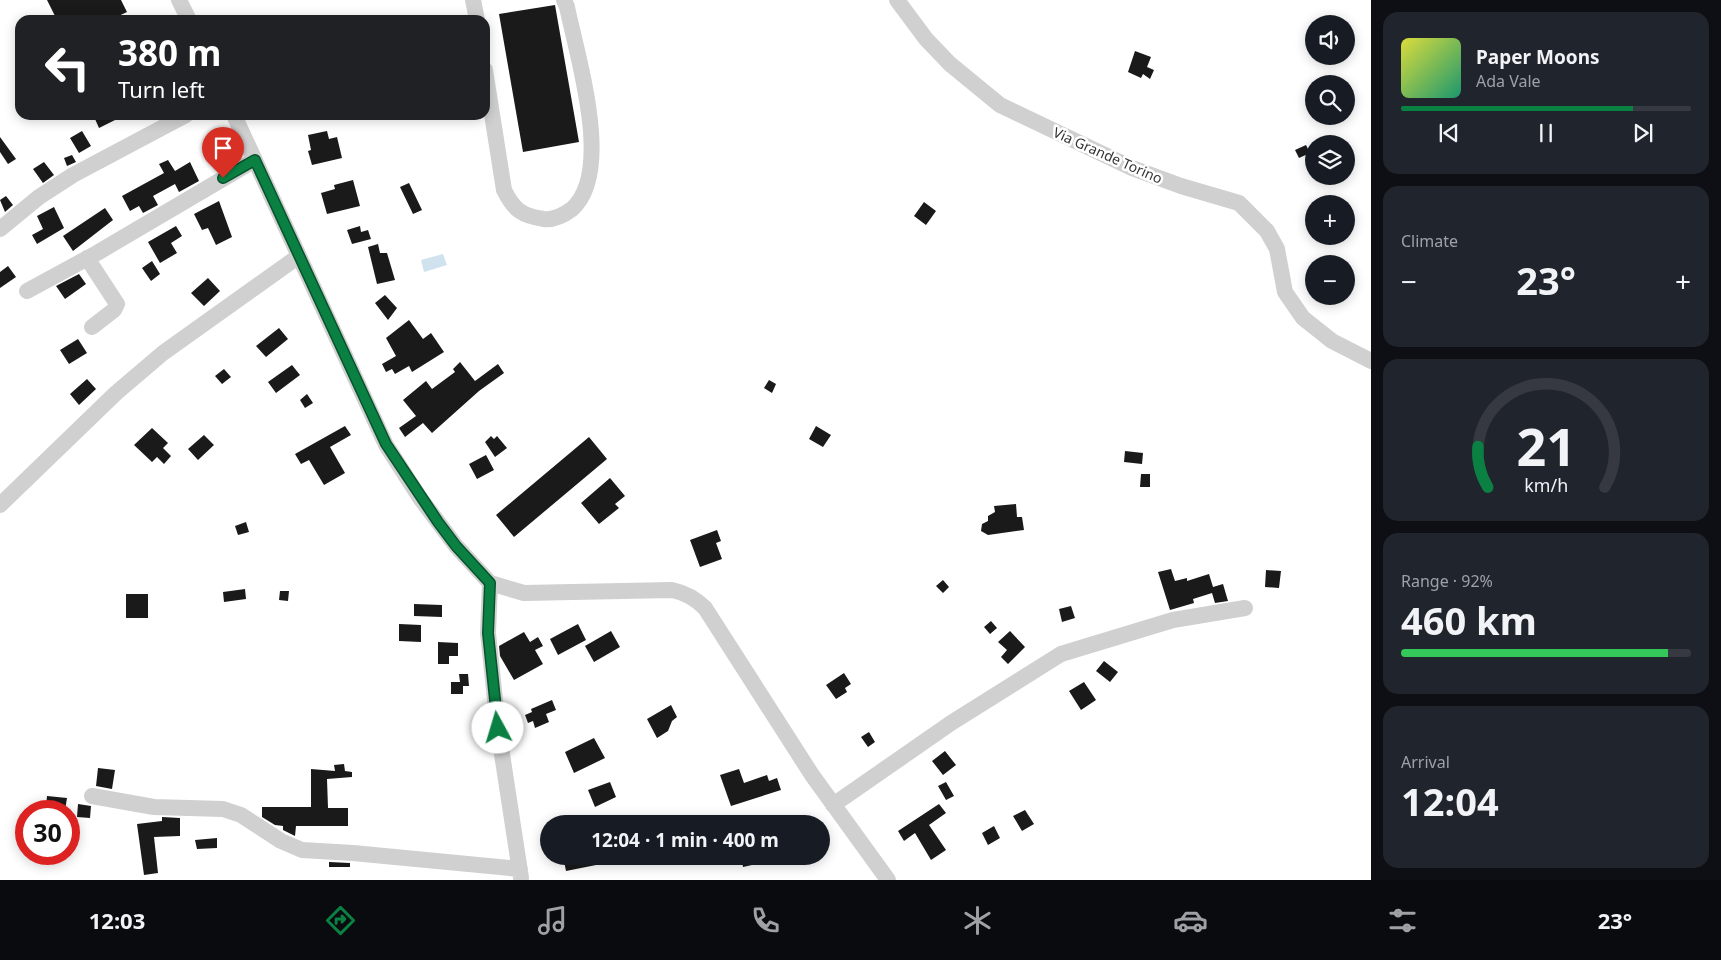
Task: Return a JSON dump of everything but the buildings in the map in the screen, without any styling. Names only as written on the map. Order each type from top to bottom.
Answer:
[{"type":"street","points":[[178,0],[186,15]]},
{"type":"street","points":[[473,0],[475,15]]},
{"type":"street","points":[[490,102],[504,190],[512,206],[529,217],[551,220],[567,213],[581,200],[587,183],[592,154],[592,128],[564,0]]},
{"type":"street","name":"Via Grande Torino","points":[[897,0],[926,39],[950,64],[1000,105],[1132,168],[1180,186],[1239,203],[1267,230],[1277,249],[1285,292],[1303,318],[1332,341],[1371,361]]},
{"type":"street","points":[[0,230],[39,197],[72,175],[176,120]]},
{"type":"street","points":[[236,120],[386,444],[425,505],[456,546],[490,583],[524,593],[672,590],[690,596],[705,608],[833,805],[888,880]]},
{"type":"street","points":[[27,291],[255,160]]},
{"type":"street","points":[[0,504],[116,393],[163,353],[299,256]]},
{"type":"street","points":[[87,258],[117,304],[114,310],[92,327]]},
{"type":"street","points":[[92,796],[154,806],[233,811],[281,841],[302,850],[353,852],[521,874],[498,728],[488,633],[490,583]]},
{"type":"street","points":[[833,805],[951,723],[1061,654],[1173,620],[1245,608]]},
{"type":"water","points":[[443,254],[447,265],[424,272],[421,260]]},
{"type":"route","points":[[223,178],[255,160],[386,444],[420,498],[456,546],[490,583],[488,633],[498,728]]}]
